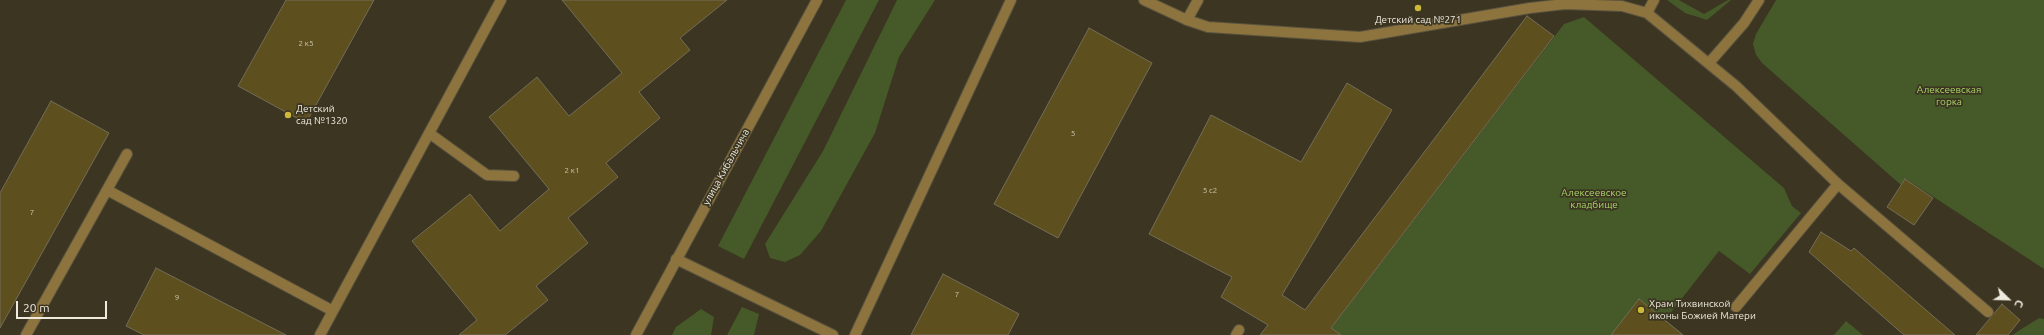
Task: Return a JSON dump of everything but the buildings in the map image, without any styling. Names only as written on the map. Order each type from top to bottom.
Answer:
[{"type":"street","points":[[320,335],[501,0]]},
{"type":"street","name":"улица Кибальчича","points":[[636,335],[816,0]]},
{"type":"street","points":[[855,335],[1011,0]]},
{"type":"street","points":[[1144,0],[1188,20],[1208,27],[1360,37],[1530,8],[1565,4],[1622,6],[1647,13],[1736,86],[1838,184],[1988,312]]},
{"type":"street","points":[[1188,20],[1198,0]]},
{"type":"street","points":[[1647,13],[1654,0]]},
{"type":"street","points":[[1709,64],[1744,23],[1759,0]]},
{"type":"street","points":[[429,133],[487,175],[514,176]]},
{"type":"street","points":[[26,335],[127,154]]},
{"type":"street","points":[[1736,307],[1838,184]]},
{"type":"street","points":[[107,190],[333,311]]},
{"type":"street","points":[[676,259],[833,335]]},
{"type":"green space","points":[[846,0],[879,0],[744,259],[718,246]]},
{"type":"green space","points":[[897,0],[935,0],[899,57],[875,133],[821,231],[800,255],[785,262],[770,258],[765,244],[823,151]]},
{"type":"green space","points":[[1667,0],[1679,0],[1704,14],[1728,0],[1731,0],[1707,20],[1685,13]]},
{"type":"green space","name":"Алексеевская горка","points":[[1776,0],[2044,0],[2044,269],[1906,179],[1901,185],[1762,63],[1756,55],[1753,44],[1756,34]]},
{"type":"green space","name":"Алексеевское кладбище","points":[[1584,17],[1784,188],[1792,206],[1801,213],[1750,274],[1719,251],[1665,320],[1684,335],[1326,335],[1564,24]]},
{"type":"green space","points":[[742,307],[759,314],[754,335],[727,335]]},
{"type":"green space","points":[[701,309],[714,317],[711,335],[672,335],[676,327]]},
{"type":"green space","points":[[2039,318],[2044,319],[2044,335],[2012,335]]},
{"type":"green space","points":[[1846,321],[1863,335],[1834,335]]},
{"type":"place","name":"Детский сад №271","points":[[1418,8]]},
{"type":"place","name":"Детский сад №1320","points":[[288,115]]},
{"type":"place","name":"Храм Тихвинской иконы Божией Матери","points":[[1641,310]]}]
